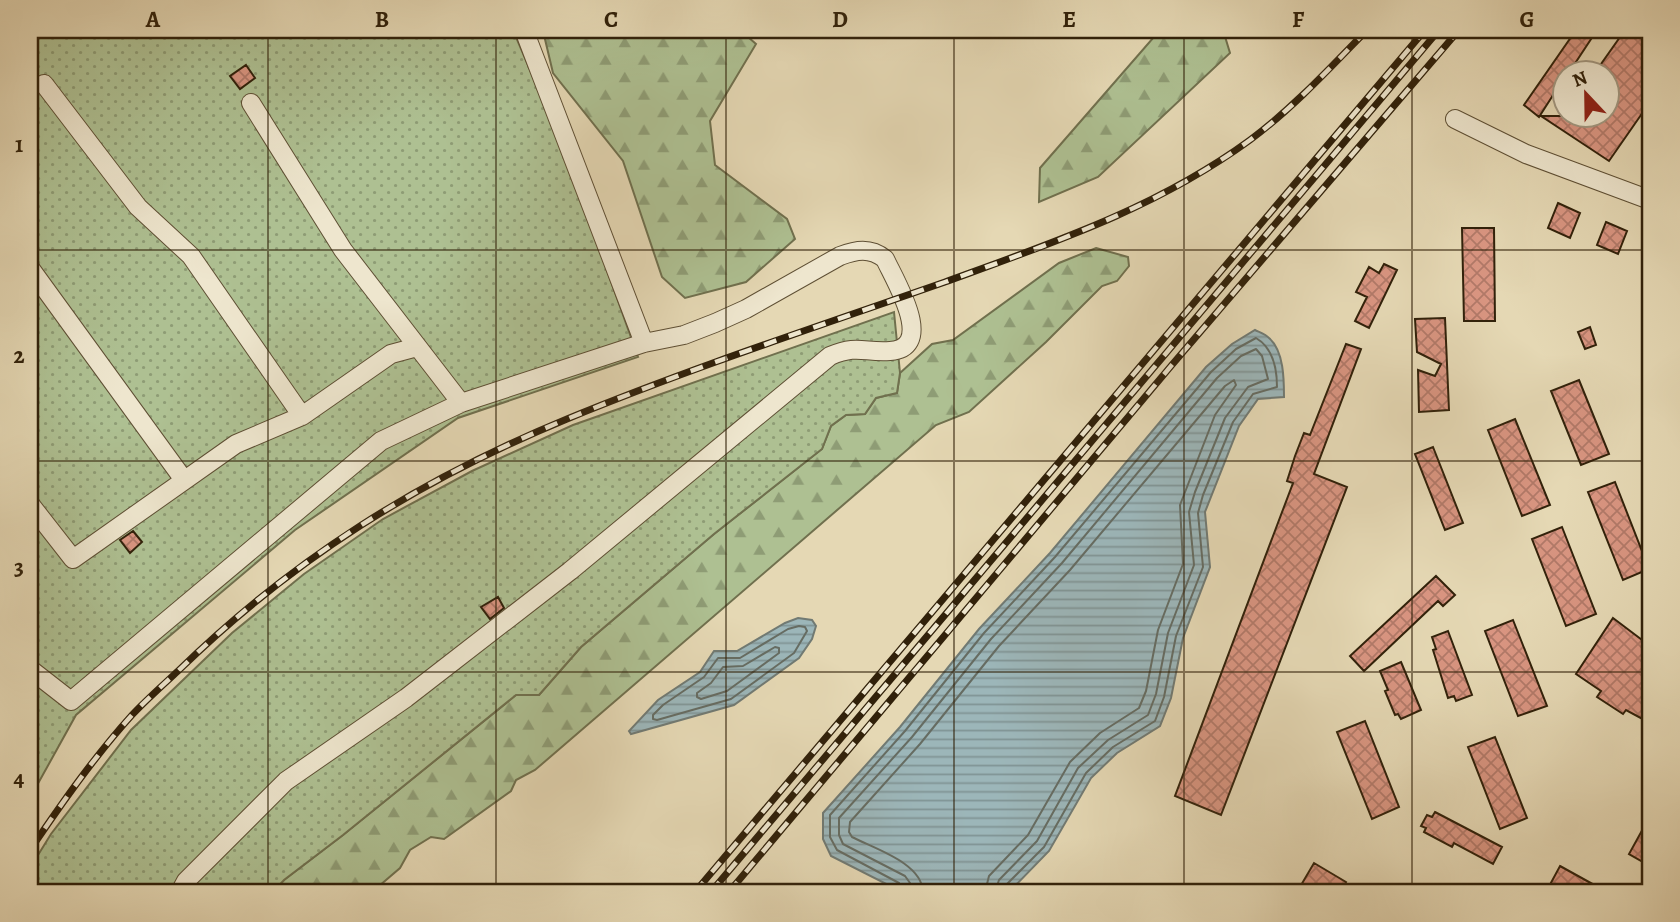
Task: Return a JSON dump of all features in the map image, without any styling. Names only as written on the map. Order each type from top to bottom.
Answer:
[{"type":"street","points":[[524,30],[644,343]]},
{"type":"street","points":[[44,84],[138,207],[191,256],[302,416]]},
{"type":"street","points":[[251,103],[343,250],[461,403]]},
{"type":"street","points":[[1455,119],[1526,154],[1650,200]]},
{"type":"street","points":[[30,669],[71,701],[381,441],[461,403],[644,343],[684,335],[715,323],[856,251],[878,253],[885,259],[912,318],[909,340],[902,348],[890,351],[859,348],[830,356],[570,571],[406,698],[286,781],[186,881],[180,892]]},
{"type":"street","points":[[30,268],[184,480]]},
{"type":"street","points":[[30,504],[73,559],[236,444],[302,416],[391,354],[417,347]]},
{"type":"green space","points":[[30,30],[513,30],[563,147],[638,357],[458,418],[295,530],[76,715],[30,798]]},
{"type":"green space","points":[[556,30],[740,30],[756,44],[710,121],[715,165],[787,219],[795,239],[746,282],[685,298],[662,277],[623,161],[553,73],[544,35]]},
{"type":"green space","points":[[1160,30],[1223,30],[1230,53],[1098,177],[1039,202],[1040,168]]},
{"type":"green space","points":[[1096,248],[1128,257],[1129,266],[1117,281],[1102,286],[1046,342],[969,412],[936,425],[535,770],[516,780],[511,791],[444,839],[431,837],[410,850],[400,868],[372,892],[273,892],[284,880],[516,695],[539,695],[581,647],[714,534],[822,449],[831,426],[846,415],[865,414],[876,398],[897,393],[900,373],[932,344],[953,340],[1059,263]]},
{"type":"green space","points":[[894,312],[900,373],[897,393],[876,398],[865,414],[846,415],[831,426],[822,449],[714,534],[581,647],[539,695],[516,695],[284,880],[273,892],[30,892],[30,868],[51,834],[131,730],[232,633],[304,574],[383,519],[472,471],[573,425]]},
{"type":"water","points":[[1255,330],[1268,337],[1278,350],[1284,397],[1258,399],[1239,426],[1205,512],[1210,567],[1183,638],[1171,698],[1160,726],[1117,753],[1091,778],[1049,851],[1009,892],[902,892],[831,856],[823,839],[823,813],[900,727],[979,629],[1050,553],[1206,367],[1232,344]]},
{"type":"water","points":[[798,618],[812,620],[816,626],[812,639],[799,658],[734,705],[631,734],[629,731],[658,700],[700,672],[714,651],[737,651]]},
{"type":"building","points":[[1576,30],[1597,30],[1577,60],[1555,60]]},
{"type":"building","points":[[1625,30],[1650,30],[1650,102],[1609,161],[1562,130],[1620,130],[1620,60],[1604,60]]},
{"type":"building","points":[[246,65],[255,78],[240,89],[230,76]]},
{"type":"building","points":[[1550,68],[1550,100],[1539,117],[1524,105]]},
{"type":"building","points":[[1558,203],[1580,213],[1570,238],[1548,228]]},
{"type":"building","points":[[1606,222],[1627,231],[1618,254],[1597,245]]},
{"type":"building","points":[[1462,228],[1494,228],[1495,321],[1464,321]]},
{"type":"building","points":[[1384,264],[1397,270],[1369,328],[1355,321],[1367,297],[1356,292],[1369,267],[1379,273]]},
{"type":"building","points":[[1445,318],[1449,410],[1419,412],[1418,370],[1435,376],[1441,364],[1417,352],[1415,319]]},
{"type":"building","points":[[1590,327],[1596,345],[1585,349],[1578,332]]},
{"type":"building","points":[[1346,344],[1361,349],[1314,474],[1347,487],[1221,815],[1175,796],[1293,483],[1287,481],[1295,456],[1304,433],[1310,435]]},
{"type":"building","points":[[1579,380],[1609,454],[1581,465],[1551,391]]},
{"type":"building","points":[[1515,419],[1550,505],[1522,516],[1488,430]]},
{"type":"building","points":[[1433,447],[1463,523],[1445,530],[1415,454]]},
{"type":"building","points":[[1615,482],[1649,569],[1623,580],[1588,492]]},
{"type":"building","points":[[1562,527],[1596,614],[1566,626],[1532,539]]},
{"type":"building","points":[[133,531],[142,542],[130,553],[120,540]]},
{"type":"building","points":[[1436,576],[1455,595],[1443,606],[1438,601],[1364,671],[1350,656]]},
{"type":"building","points":[[498,597],[504,608],[490,619],[481,607]]},
{"type":"building","points":[[1613,618],[1650,646],[1650,723],[1626,710],[1623,714],[1597,697],[1601,691],[1576,674]]},
{"type":"building","points":[[1513,620],[1547,706],[1518,716],[1485,631]]},
{"type":"building","points":[[1448,631],[1472,695],[1456,701],[1454,696],[1448,698],[1433,650],[1436,649],[1432,637]]},
{"type":"building","points":[[1401,662],[1421,710],[1401,719],[1398,714],[1395,715],[1380,671]]},
{"type":"building","points":[[1365,721],[1399,807],[1372,819],[1337,732]]},
{"type":"building","points":[[1495,737],[1527,818],[1500,829],[1468,747]]},
{"type":"building","points":[[1435,812],[1502,847],[1493,864],[1454,843],[1452,847],[1424,832],[1426,828],[1421,826],[1427,815],[1432,817]]},
{"type":"building","points":[[1650,816],[1650,866],[1629,854]]},
{"type":"building","points":[[1314,863],[1346,882],[1340,892],[1297,892]]},
{"type":"building","points":[[1560,866],[1607,892],[1546,892]]},
{"type":"railway","points":[[30,850],[91,764],[143,704],[266,593],[360,526],[460,468],[567,419],[708,365],[1025,253],[1141,205],[1215,164],[1266,128],[1367,30]]},
{"type":"railway","points":[[695,892],[1425,30]]},
{"type":"railway","points":[[711,892],[1439,30]]},
{"type":"railway","points":[[729,892],[1171,366],[1459,30]]}]
